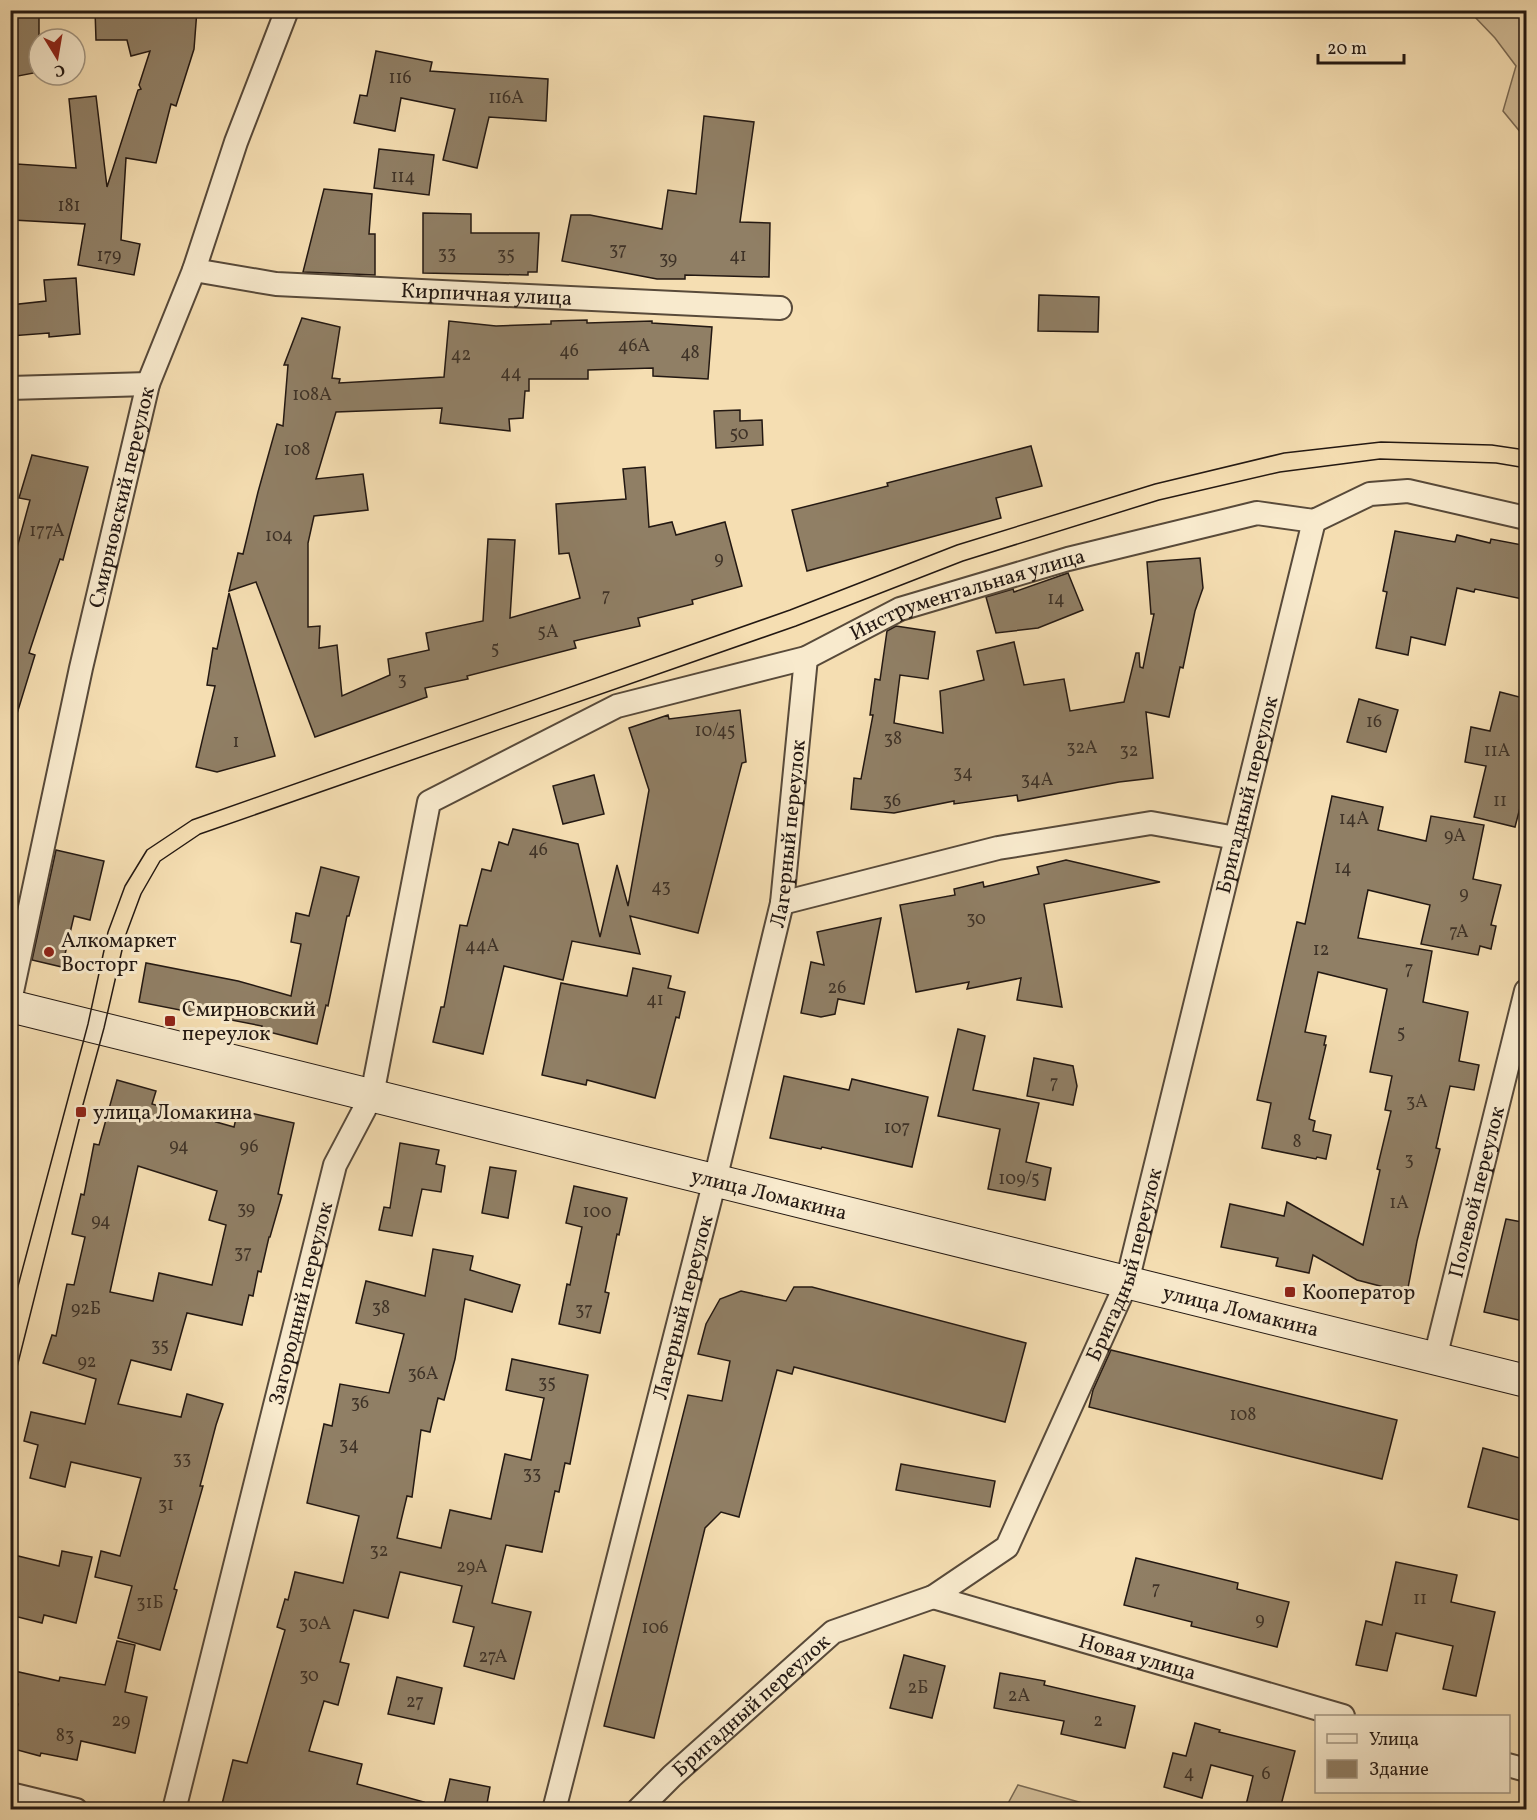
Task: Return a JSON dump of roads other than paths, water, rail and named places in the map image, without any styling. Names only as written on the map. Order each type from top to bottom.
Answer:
[{"type":"main road","name":"улица Ломакина","points":[[10,1006],[1527,1381]]},
{"type":"street","name":"Смирновский переулок","points":[[10,1001],[81,668],[148,384],[194,270],[236,142],[287,10]]},
{"type":"street","name":"Кирпичная улица","points":[[194,270],[276,284],[780,308]]},
{"type":"street","points":[[10,388],[148,384]]},
{"type":"street","points":[[1314,521],[1370,494],[1408,491],[1527,518]]},
{"type":"street","name":"Инструментальная улица","points":[[429,802],[616,706],[806,658],[900,609],[1068,559],[1257,513],[1314,521]]},
{"type":"street","name":"Бригадный переулок","points":[[638,1809],[833,1632],[933,1597],[1007,1547],[1127,1282],[1314,521]]},
{"type":"street","name":"Лагерный переулок","points":[[554,1809],[715,1180],[782,903],[806,658]]},
{"type":"street","name":"Загородний переулок","points":[[174,1809],[335,1165],[372,1095],[429,802]]},
{"type":"street","points":[[782,903],[999,848],[1151,823],[1236,838]]},
{"type":"street","name":"Полевой переулок","points":[[1436,1358],[1527,991]]},
{"type":"street","name":"Новая улица","points":[[933,1597],[1339,1715]]},
{"type":"street","points":[[1510,1765],[1527,1770]]},
{"type":"street","points":[[10,1794],[76,1809]]},
{"type":"tram line","points":[[10,1316],[88,1024],[108,932],[125,886],[147,850],[192,820],[790,610],[957,545],[1155,484],[1284,453],[1381,442],[1492,445],[1526,450]]},
{"type":"tram line","points":[[10,1395],[125,937],[141,894],[160,861],[200,834],[796,626],[963,561],[1159,500],[1280,472],[1380,459],[1496,463],[1526,468]]},
{"type":"place","name":"Алкомаркет Восторг","points":[[49,952]]},
{"type":"place","name":"Смирновский переулок","points":[[170,1021]]},
{"type":"place","name":"улица Ломакина","points":[[81,1112]]},
{"type":"place","name":"Кооператор","points":[[1290,1292]]}]
